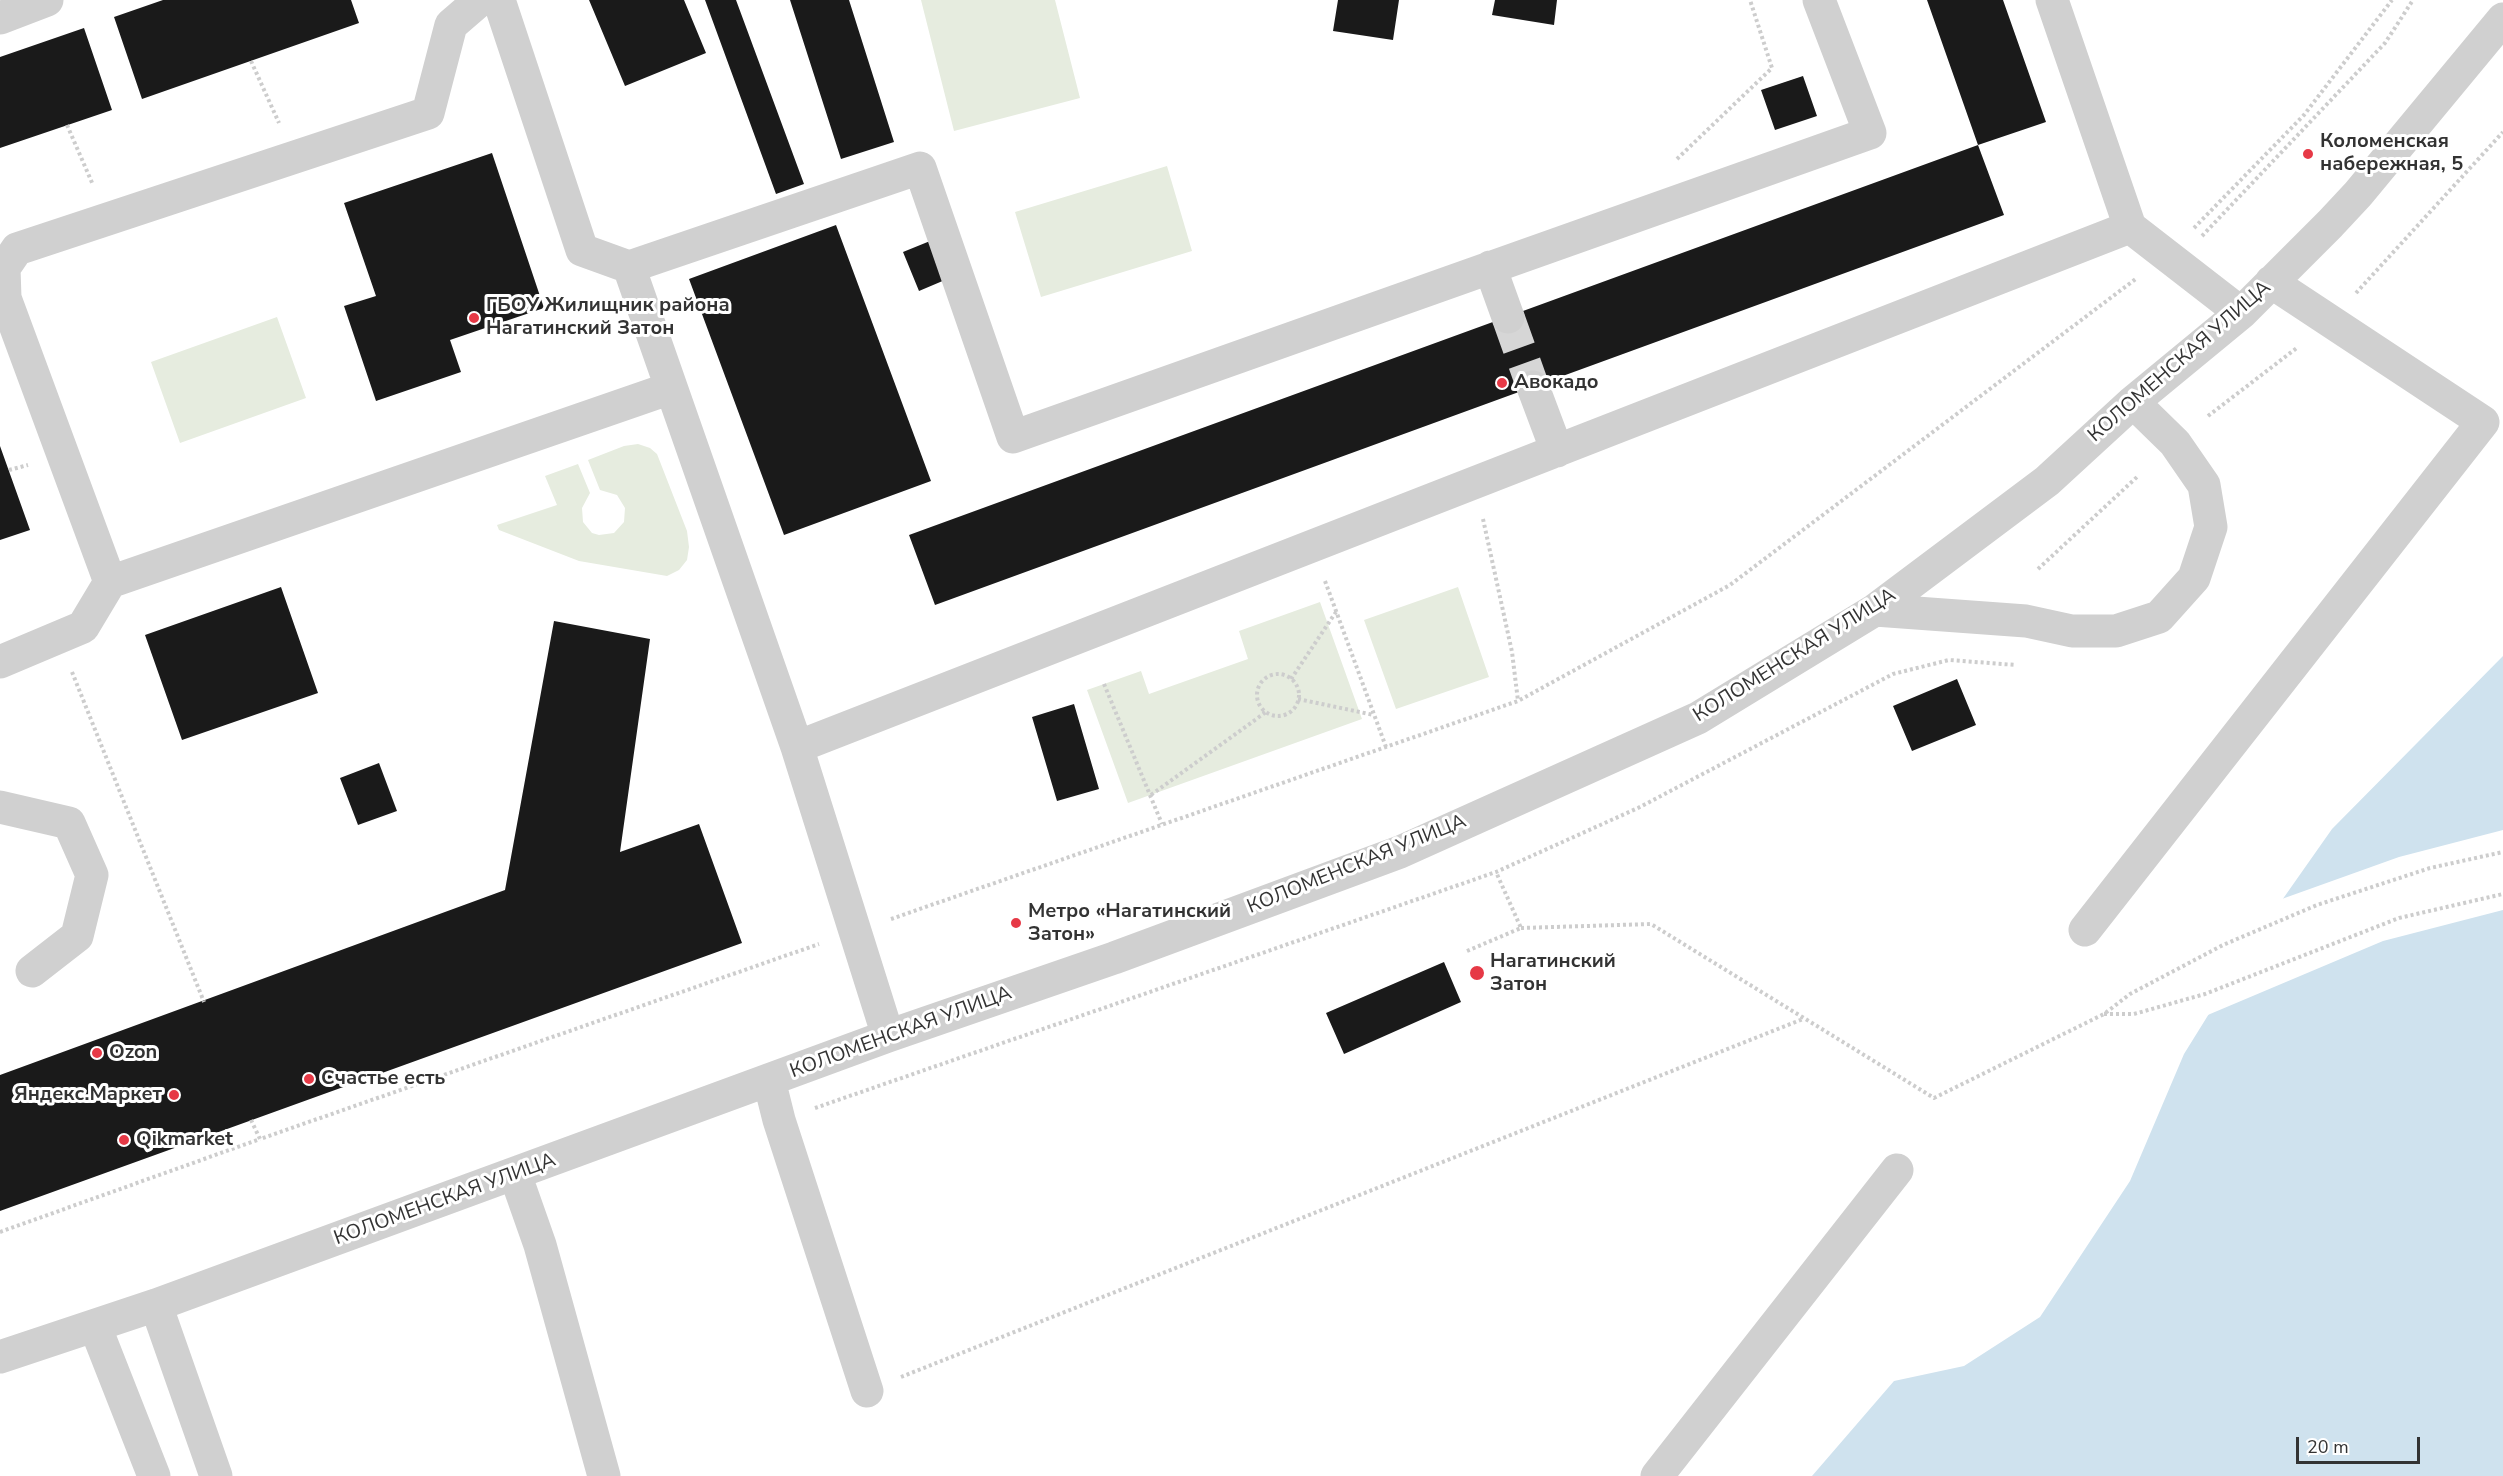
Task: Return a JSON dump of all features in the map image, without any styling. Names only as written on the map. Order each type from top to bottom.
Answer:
[{"type":"street","points":[[0,18],[47,0]]},
{"type":"street","points":[[110,582],[5,298],[4,268],[16,249],[428,113],[451,25],[480,0]]},
{"type":"street","points":[[499,0],[582,250],[629,267],[920,168],[1013,437],[1870,133],[1819,0]]},
{"type":"street","points":[[2052,0],[2130,227],[2241,313]]},
{"type":"street","name":"КОЛОМЕНСКАЯ УЛИЦА","points":[[0,1357],[156,1305],[888,1036],[1114,958],[1400,852],[1698,717],[1875,610],[2047,481],[2133,402],[2241,313],[2358,194],[2503,20]]},
{"type":"street","points":[[796,747],[2130,227]]},
{"type":"street","points":[[629,267],[796,747],[888,1036]]},
{"type":"street","points":[[1490,267],[1508,317]]},
{"type":"street","points":[[2085,930],[2483,422],[2271,282]]},
{"type":"street","points":[[1533,387],[1557,451]]},
{"type":"street","points":[[0,662],[83,627],[110,582],[670,388]]},
{"type":"street","points":[[1875,610],[2026,621],[2072,631],[2116,631],[2159,617],[2194,578],[2211,527],[2204,485],[2175,443],[2133,402]]},
{"type":"street","points":[[0,807],[69,823],[92,875],[77,936],[32,971]]},
{"type":"street","points":[[769,1080],[779,1120],[867,1391]]},
{"type":"street","points":[[1657,1476],[1897,1170]]},
{"type":"street","points":[[515,1174],[540,1245],[604,1476]]},
{"type":"street","points":[[156,1305],[216,1476]]},
{"type":"street","points":[[95,1326],[154,1476]]},
{"type":"path","points":[[1673,163],[1772,68],[1750,0]]},
{"type":"path","points":[[2171,259],[2304,115],[2392,0]]},
{"type":"path","points":[[0,1232],[260,1139],[1518,701],[1730,585],[2171,259],[2300,136],[2385,43],[2413,0]]},
{"type":"path","points":[[251,61],[294,158]]},
{"type":"path","points":[[67,125],[107,218]]},
{"type":"path","points":[[2208,416],[2330,321],[2503,132]]},
{"type":"path","points":[[2038,569],[2137,477]]},
{"type":"path","points":[[1475,482],[1512,652],[1518,701]]},
{"type":"path","points":[[1312,546],[1386,747]]},
{"type":"path","points":[[1291,679],[1336,611]]},
{"type":"path","points":[[58,638],[204,1002]]},
{"type":"path","points":[[814,1108],[1496,872],[1638,808],[1893,674],[1949,660],[2016,665]]},
{"type":"path","points":[[1278,674],[1291,679],[1296,685],[1298,699],[1292,711],[1286,715],[1272,716],[1258,702],[1258,688],[1266,678],[1278,674]]},
{"type":"path","points":[[1104,684],[1162,824]]},
{"type":"path","points":[[1298,699],[1374,715]]},
{"type":"path","points":[[1151,795],[1266,712]]},
{"type":"path","points":[[1467,951],[1521,928],[1652,924],[1934,1098],[2104,1014],[2130,994],[2223,945],[2317,905],[2430,868],[2503,852]]},
{"type":"path","points":[[1496,872],[1521,928]]},
{"type":"path","points":[[2104,1014],[2133,1014],[2205,994],[2399,918],[2503,894]]},
{"type":"path","points":[[867,1391],[1803,1018]]},
{"type":"path","points":[[251,1120],[260,1139]]},
{"type":"shaded area","points":[[921,0],[1055,0],[1080,98],[954,131]]},
{"type":"shaded area","points":[[1167,166],[1192,251],[1041,297],[1015,212]]},
{"type":"shaded area","points":[[277,317],[306,398],[180,443],[151,362]]},
{"type":"shaded area","points":[[638,444],[650,448],[657,454],[687,531],[689,547],[687,560],[679,570],[667,576],[579,561],[499,530],[497,525],[557,505],[545,476],[578,464],[590,493],[582,508],[583,522],[592,533],[599,535],[614,533],[624,522],[625,508],[617,495],[600,490],[588,460],[624,446]]},
{"type":"shaded area","points":[[1458,587],[1489,677],[1396,709],[1364,620]]},
{"type":"shaded area","points":[[1320,602],[1362,719],[1128,803],[1087,690],[1141,671],[1149,694],[1248,659],[1239,631]]},
{"type":"water","points":[[2503,656],[2503,1476],[1812,1476],[1894,1381],[1964,1366],[2040,1317],[2130,1181],[2184,1054],[2261,930],[2332,829]]},
{"type":"pier","points":[[2503,830],[2503,910],[2383,941],[2203,1017],[2279,900],[2399,857]]},
{"type":"building","points":[[163,0],[351,0],[359,23],[142,99],[114,17]]},
{"type":"building","points":[[589,0],[684,0],[706,53],[625,86]]},
{"type":"building","points":[[705,0],[736,0],[804,184],[776,194]]},
{"type":"building","points":[[790,0],[849,0],[894,142],[841,159]]},
{"type":"building","points":[[1338,0],[1399,0],[1393,40],[1333,31]]},
{"type":"building","points":[[1495,0],[1557,0],[1554,25],[1492,15]]},
{"type":"building","points":[[1927,0],[2003,0],[2046,122],[1978,145]]},
{"type":"building","points":[[84,28],[112,110],[0,148],[0,57]]},
{"type":"building","points":[[1803,76],[1817,116],[1775,130],[1761,90]]},
{"type":"building","points":[[1978,145],[2004,215],[935,605],[909,535]]},
{"type":"building","points":[[492,153],[544,308],[450,340],[461,372],[376,401],[344,306],[376,296],[344,203]]},
{"type":"building","points":[[836,225],[931,481],[784,535],[689,279]]},
{"type":"building","points":[[935,239],[952,277],[919,291],[903,252]]},
{"type":"building","points":[[0,446],[30,530],[0,540]]},
{"type":"building","points":[[281,587],[318,693],[182,740],[145,635]]},
{"type":"building","points":[[554,621],[650,639],[620,852],[699,824],[742,943],[0,1211],[0,1075],[505,890]]},
{"type":"building","points":[[1957,679],[1976,725],[1912,751],[1893,706]]},
{"type":"building","points":[[1074,704],[1099,789],[1057,801],[1032,717]]},
{"type":"building","points":[[379,763],[397,811],[358,825],[340,778]]},
{"type":"building","points":[[1444,962],[1461,1002],[1344,1054],[1326,1013]]},
{"type":"tunnel","points":[[1508,317],[1533,387]]},
{"type":"place","name":"Коломенская набережная, 5","points":[[2308,154]]},
{"type":"place","name":"ГБОУ Жилищник района Нагатинский Затон","points":[[474,318]]},
{"type":"place","name":"Авокадо","points":[[1502,383]]},
{"type":"place","name":"Метро «Нагатинский Затон»","points":[[1016,923]]},
{"type":"place","name":"Нагатинский Затон","points":[[1477,973]]},
{"type":"place","name":"Ozon","points":[[97,1053]]},
{"type":"place","name":"Счастье есть","points":[[309,1079]]},
{"type":"place","name":"Яндекс.Маркет","points":[[174,1095]]},
{"type":"place","name":"Qikmarket","points":[[124,1140]]}]
